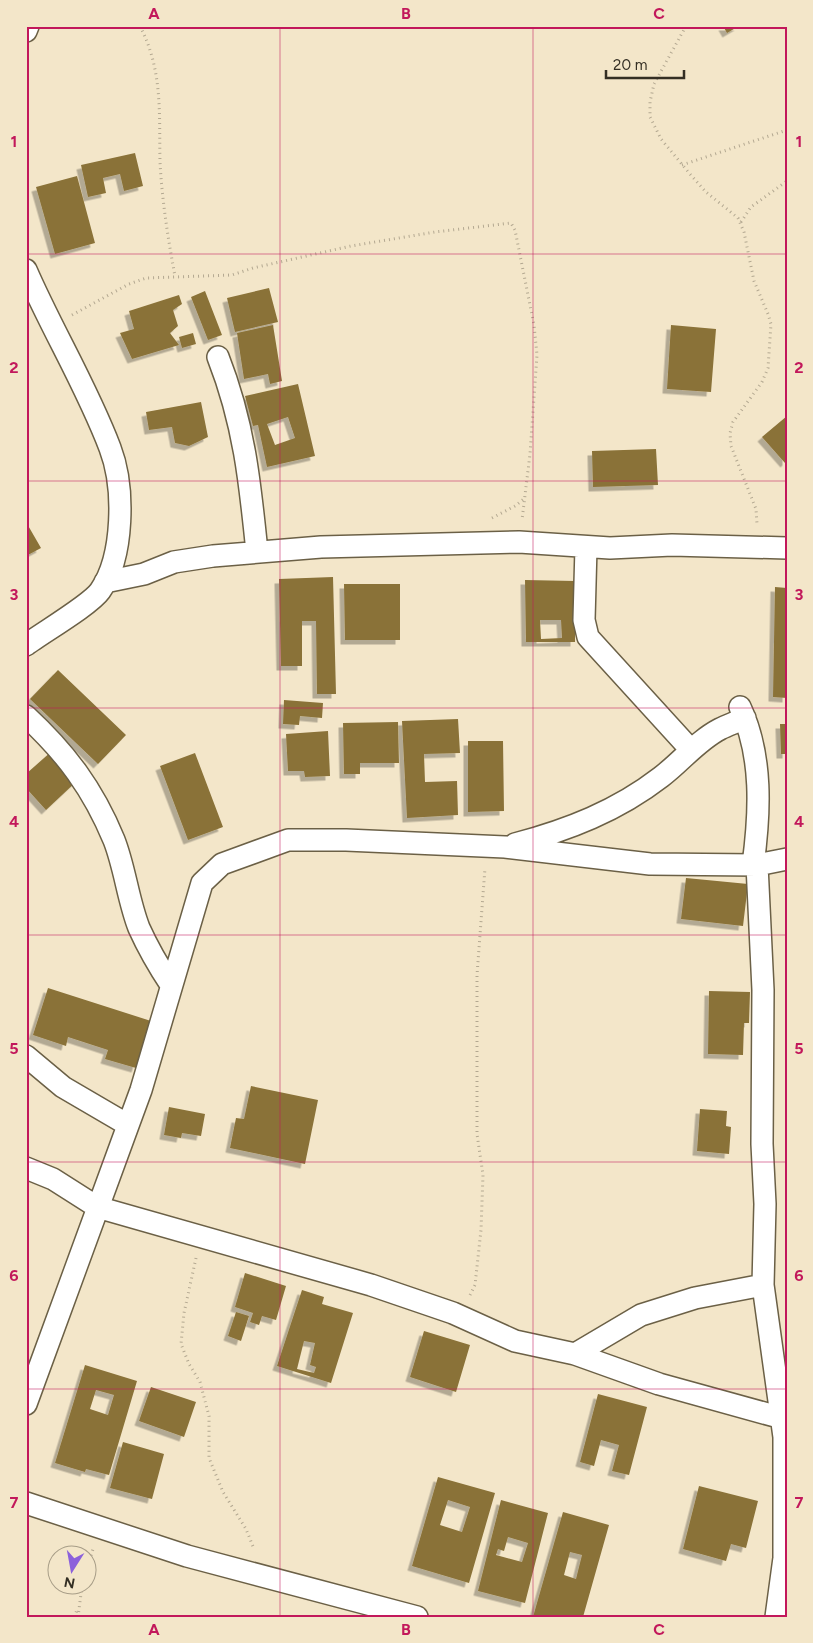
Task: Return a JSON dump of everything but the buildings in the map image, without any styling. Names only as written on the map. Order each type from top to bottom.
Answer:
[{"type":"street","points":[[26,31],[28,26]]},
{"type":"street","points":[[26,270],[111,449],[119,487],[119,527],[114,558],[105,582],[98,593],[26,645]]},
{"type":"street","points":[[218,357],[238,416],[247,458],[257,552]]},
{"type":"street","points":[[105,582],[144,574],[174,562],[257,552],[378,545],[519,542],[610,548],[680,545],[787,548]]},
{"type":"street","points":[[586,547],[584,620],[588,637],[594,647],[631,683],[643,699],[691,750]]},
{"type":"street","points":[[496,846],[560,832],[604,813],[660,778],[691,750],[742,713],[752,742],[756,773],[757,833],[755,865],[763,990],[762,1144],[765,1204],[763,1285],[782,1418],[784,1558],[776,1617]]},
{"type":"street","points":[[26,716],[70,761],[83,779],[114,840],[140,928],[156,962],[171,985]]},
{"type":"street","points":[[26,1404],[141,1090],[202,883],[222,864],[243,854],[288,840],[346,840],[496,846],[650,864],[755,865],[787,859]]},
{"type":"street","points":[[26,1056],[63,1087],[128,1125]]},
{"type":"street","points":[[26,1168],[53,1179],[97,1207],[370,1285],[453,1313],[515,1341],[575,1354],[659,1384],[782,1418]]},
{"type":"street","points":[[575,1354],[641,1315],[695,1298],[763,1285]]},
{"type":"street","points":[[26,1503],[188,1556],[417,1617]]},
{"type":"path","points":[[140,26],[153,56],[157,71],[160,163],[175,276]]},
{"type":"path","points":[[686,26],[657,77],[650,102],[650,117],[655,128],[682,165],[706,192],[734,213],[741,222],[754,281],[771,324],[768,368],[762,382],[733,422],[730,433],[731,446],[743,471],[756,509],[759,547]]},
{"type":"path","points":[[682,165],[787,130]]},
{"type":"path","points":[[741,222],[751,207],[787,181]]},
{"type":"path","points":[[53,325],[128,284],[146,278],[232,275],[253,268],[351,246],[511,223],[516,230],[525,274],[537,355],[530,454],[519,542]]},
{"type":"path","points":[[453,1313],[468,1300],[475,1285],[481,1230],[484,1175],[477,1134],[478,975],[496,846]]},
{"type":"path","points":[[201,1236],[184,1312],[181,1344],[200,1382],[209,1416],[209,1458],[211,1466],[223,1492],[246,1529],[264,1575]]},
{"type":"path","points":[[78,1617],[80,1596]]},
{"type":"path","points":[[74,1617],[78,1609]]}]
